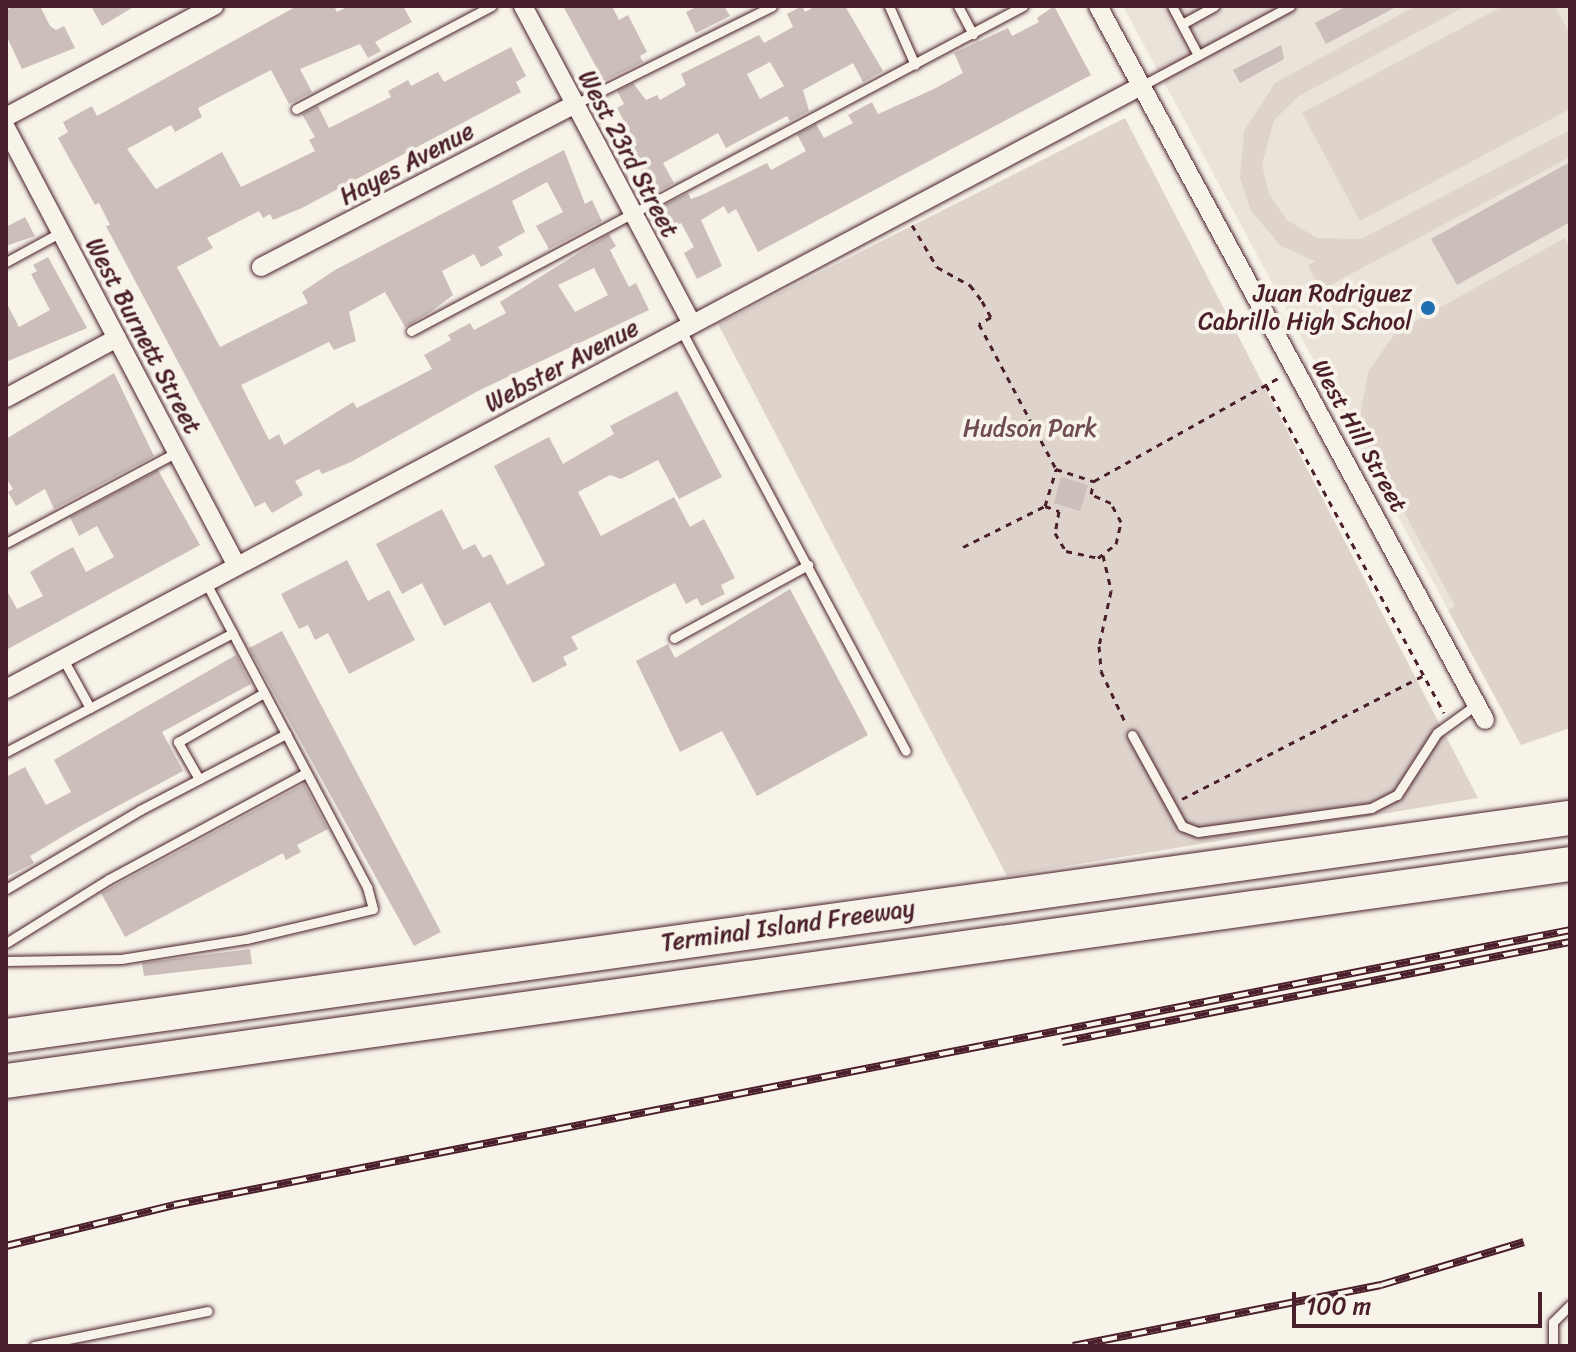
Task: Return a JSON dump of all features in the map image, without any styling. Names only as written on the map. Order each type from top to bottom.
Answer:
[{"type":"highway","name":"Terminal Island Freeway","points":[[6,1036],[1570,818]]},
{"type":"highway","name":"Terminal Island Freeway","points":[[6,1081],[1570,864]]},
{"type":"street","points":[[6,117],[214,6]]},
{"type":"street","name":"West 23rd Street","points":[[523,6],[633,214],[687,327]]},
{"type":"street","name":"West Hill Street","points":[[1098,6],[1481,712]]},
{"type":"street","name":"Webster Avenue","points":[[6,689],[1141,86]]},
{"type":"street","name":"Hayes Avenue","points":[[261,267],[575,104]]},
{"type":"street","name":"West Burnett Street","points":[[6,128],[237,566]]},
{"type":"street","points":[[6,398],[117,338]]},
{"type":"lane","points":[[296,109],[491,6]]},
{"type":"lane","points":[[575,104],[772,6]]},
{"type":"lane","points":[[889,6],[915,65]]},
{"type":"lane","points":[[958,6],[973,34]]},
{"type":"lane","points":[[411,331],[1023,6]]},
{"type":"lane","points":[[1172,6],[1198,55]]},
{"type":"lane","points":[[1182,24],[1214,6]]},
{"type":"lane","points":[[1141,86],[1290,6]]},
{"type":"lane","points":[[6,262],[61,232]]},
{"type":"lane","points":[[687,327],[906,751]]},
{"type":"lane","points":[[6,543],[177,452]]},
{"type":"lane","points":[[674,638],[808,565]]},
{"type":"lane","points":[[6,961],[121,959],[246,939],[373,909],[206,583]]},
{"type":"lane","points":[[6,752],[233,633]]},
{"type":"lane","points":[[63,659],[90,708]]},
{"type":"lane","points":[[199,779],[178,742],[264,693]]},
{"type":"lane","points":[[1132,735],[1182,826],[1198,832],[1371,808],[1404,787],[1437,733],[1450,723],[1481,712]]},
{"type":"lane","points":[[6,889],[199,779],[286,734]]},
{"type":"lane","points":[[6,943],[109,879],[306,773]]},
{"type":"lane","points":[[1553,1346],[1553,1322],[1570,1305]]},
{"type":"lane","points":[[34,1346],[207,1311]]},
{"type":"path","points":[[906,211],[926,254],[970,285],[982,301],[991,317],[979,324],[1056,469],[1094,481],[1295,369]]},
{"type":"path","points":[[1266,384],[1450,723]]},
{"type":"path","points":[[1045,506],[1056,469]]},
{"type":"path","points":[[963,547],[1045,506],[1059,511],[1055,533],[1066,551],[1087,560],[1103,555],[1116,544],[1121,522],[1111,503],[1091,494],[1094,481]]},
{"type":"path","points":[[1103,555],[1111,591],[1099,646],[1101,671],[1132,735]]},
{"type":"path","points":[[1169,806],[1424,675]]},
{"type":"shaded area","name":"Juan Rodriguez Cabrillo High School","points":[[1123,6],[1570,6],[1570,728],[1521,745]]},
{"type":"green space","points":[[1416,6],[1466,6],[1299,96],[1274,120],[1262,165],[1269,194],[1287,220],[1317,238],[1361,239],[1570,130],[1570,157],[1321,290],[1308,266],[1315,261],[1281,246],[1251,211],[1240,178],[1244,131],[1275,83]]},
{"type":"green space","points":[[1503,6],[1555,6],[1570,34],[1570,109],[1360,221],[1302,113]]},
{"type":"green space","name":"Hudson Park","points":[[1125,118],[1478,798],[1007,876],[718,324]]},
{"type":"green space","points":[[1565,238],[1570,248],[1570,728],[1521,745],[1448,610],[1455,606],[1358,428],[1368,372],[1396,332]]},
{"type":"building","points":[[14,6],[40,6],[50,26],[56,30],[64,26],[75,48],[22,69],[6,35],[6,10]]},
{"type":"building","points":[[91,6],[135,6],[102,26]]},
{"type":"building","points":[[297,6],[334,6],[337,12],[349,6],[403,6],[412,22],[375,42],[381,51],[368,58],[360,44],[300,69],[312,92],[289,104],[271,70],[198,108],[202,117],[175,132],[171,125],[127,149],[156,189],[222,152],[241,187],[315,151],[309,140],[315,137],[302,114],[318,106],[329,128],[391,97],[388,91],[408,80],[411,86],[438,72],[444,82],[511,47],[526,76],[516,82],[521,92],[302,208],[273,220],[270,214],[263,218],[259,211],[207,238],[213,248],[177,267],[220,347],[308,303],[302,292],[335,270],[564,150],[585,204],[592,200],[602,221],[549,249],[536,226],[563,212],[547,182],[512,201],[525,232],[498,247],[503,255],[481,267],[474,254],[442,271],[453,295],[432,311],[405,327],[385,292],[349,312],[356,341],[334,350],[329,342],[241,385],[269,440],[279,434],[284,445],[353,402],[357,408],[432,369],[424,355],[451,340],[448,335],[470,323],[474,330],[506,313],[500,302],[609,234],[616,246],[610,250],[629,287],[636,283],[649,310],[478,391],[351,462],[322,474],[319,469],[295,481],[303,495],[272,513],[265,502],[255,507],[106,226],[110,225],[99,203],[95,205],[58,138],[68,132],[63,122],[92,106],[97,116]],"holes":[[[594,268],[608,295],[575,312],[558,285]]]},
{"type":"building","points":[[563,6],[612,6],[619,20],[628,15],[647,52],[640,56],[643,62],[604,81]]},
{"type":"building","points":[[698,6],[724,6],[730,16],[696,33],[686,12]]},
{"type":"building","points":[[802,6],[805,12],[816,6],[845,6],[883,71],[863,82],[853,63],[803,90],[809,111],[790,121],[787,116],[726,148],[718,133],[663,163],[674,183],[653,194],[629,149],[637,145],[617,108],[624,104],[617,91],[633,83],[646,100],[657,95],[660,100],[686,85],[681,74],[759,35],[764,43],[793,27],[787,14]],"holes":[[[770,62],[784,86],[760,99],[747,74]]]},
{"type":"building","points":[[1054,6],[1091,75],[758,252],[736,209],[728,214],[724,206],[701,220],[722,266],[697,279],[684,253],[694,247],[681,223],[676,226],[660,207],[688,193],[691,199],[704,194],[767,163],[771,170],[806,151],[797,134],[816,124],[824,138],[853,123],[848,115],[872,102],[878,114],[934,89],[963,73],[954,53],[1008,28],[1012,36],[1039,22],[1037,18]]},
{"type":"building","points":[[1347,6],[1398,6],[1326,44],[1315,23]]},
{"type":"building","points":[[1281,45],[1284,59],[1240,83],[1233,70]]},
{"type":"building","points":[[1570,162],[1570,222],[1457,285],[1431,239]]},
{"type":"building","points":[[25,217],[35,236],[6,246],[6,227]]},
{"type":"building","points":[[48,257],[87,328],[6,362],[6,302],[19,327],[50,310],[31,274],[37,271],[33,265]]},
{"type":"building","points":[[114,373],[154,456],[54,509],[45,489],[16,506],[8,492],[13,489],[6,478],[6,439]]},
{"type":"building","points":[[677,391],[722,477],[679,499],[658,460],[621,479],[610,475],[578,492],[601,536],[674,497],[690,527],[704,519],[735,578],[721,585],[725,594],[701,606],[697,598],[686,604],[675,583],[571,637],[578,649],[563,657],[567,665],[533,683],[490,602],[444,626],[422,583],[402,594],[376,544],[442,509],[463,550],[475,544],[483,558],[491,554],[507,585],[545,565],[494,466],[549,437],[563,464],[614,434],[610,426]]},
{"type":"building","points":[[158,470],[200,545],[6,650],[6,589],[17,609],[43,596],[30,572],[58,555],[73,547],[86,572],[114,557],[97,526],[79,536],[70,517]]},
{"type":"building","points":[[1061,477],[1088,485],[1080,511],[1054,503]]},
{"type":"building","points":[[347,560],[368,601],[389,590],[415,640],[349,674],[328,633],[315,640],[308,625],[299,629],[281,594]]},
{"type":"building","points":[[790,589],[868,735],[757,796],[722,731],[680,752],[636,661],[668,644],[675,658]]},
{"type":"building","points":[[282,631],[441,932],[414,946],[249,648]]},
{"type":"building","points":[[236,655],[251,684],[162,732],[183,771],[30,856],[34,863],[6,877],[6,777],[25,767],[46,805],[71,792],[54,760]]},
{"type":"building","points":[[304,784],[328,829],[297,845],[301,852],[286,860],[283,853],[125,937],[101,893]]},
{"type":"building","points":[[250,949],[252,964],[144,976],[142,963]]},
{"type":"railway","points":[[6,1246],[174,1205],[1570,930]]},
{"type":"railway","points":[[1062,1042],[1570,942]]},
{"type":"railway","points":[[1073,1346],[1381,1285],[1524,1242]]},
{"type":"place","name":"Juan Rodriguez Cabrillo High School","points":[[1428,308]]}]
